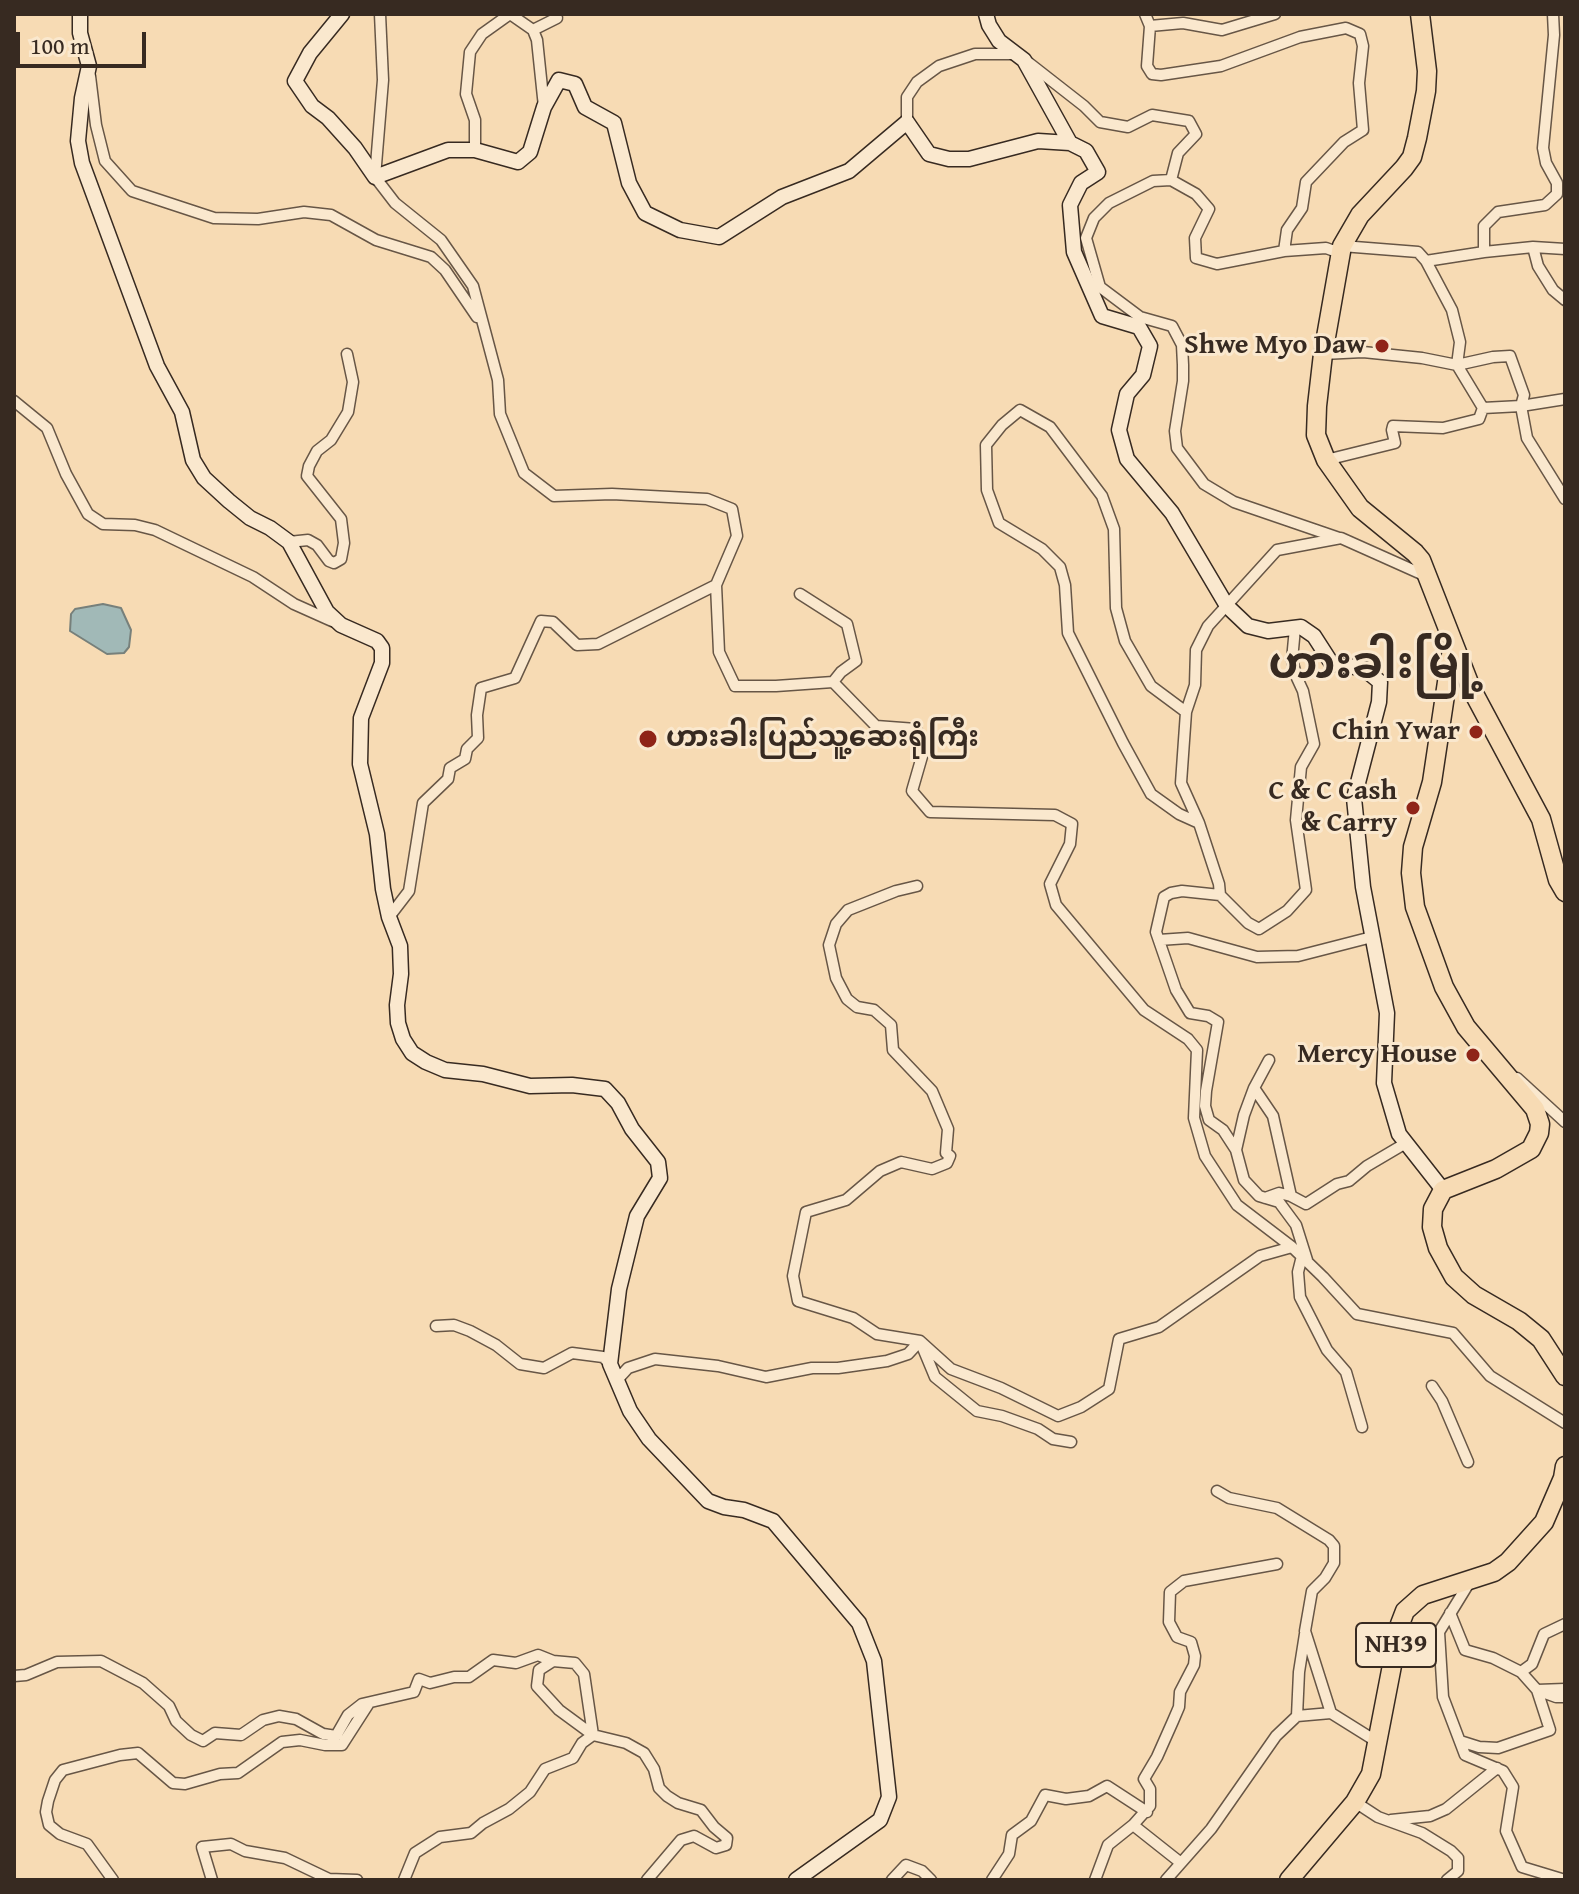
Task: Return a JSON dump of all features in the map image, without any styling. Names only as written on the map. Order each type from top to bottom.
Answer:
[{"type":"highway","points":[[1420,14],[1426,50],[1426,91],[1412,157],[1360,215],[1341,249],[1323,354],[1315,426],[1326,460],[1360,508],[1415,553],[1428,577],[1471,688],[1541,819],[1558,880],[1565,892]]},
{"type":"highway","points":[[1453,639],[1432,782],[1413,847],[1411,887],[1420,925],[1444,987],[1466,1027],[1539,1116],[1539,1133],[1531,1149],[1514,1160],[1443,1190],[1433,1209],[1432,1227],[1438,1248],[1454,1277],[1474,1295],[1519,1321],[1541,1339],[1565,1376]]},
{"type":"highway","name":"NH39","points":[[1289,1880],[1355,1802],[1371,1774],[1405,1611],[1423,1595],[1494,1572],[1523,1549],[1544,1522],[1565,1466]]},
{"type":"street","points":[[80,14],[80,33],[89,66],[96,125],[105,161],[132,191],[214,218],[258,219],[304,212],[331,215],[376,240],[431,257],[445,270],[481,322]]},
{"type":"street","points":[[342,14],[310,53],[295,81],[312,106],[328,118],[355,148],[395,203],[441,240],[473,286],[498,380],[500,414],[524,473],[554,496],[612,494],[707,499],[732,509],[737,536],[716,585],[719,652],[735,686],[833,682],[856,661],[847,624],[800,594]]},
{"type":"street","points":[[375,177],[383,80],[380,14]]},
{"type":"street","points":[[475,150],[475,120],[466,94],[470,52],[482,34],[510,14],[533,30],[537,40],[544,107]]},
{"type":"street","points":[[986,14],[999,41],[1084,106],[1100,122],[1128,127],[1152,115],[1189,121],[1196,134],[1178,153],[1171,180]]},
{"type":"street","points":[[996,14],[999,41]]},
{"type":"street","points":[[1145,14],[1150,26],[1147,66],[1152,74],[1161,75],[1221,66],[1300,37],[1346,28],[1360,34],[1363,46],[1359,83],[1363,130],[1344,142],[1306,182],[1302,208],[1287,230],[1284,251]]},
{"type":"street","points":[[1194,14],[1201,26]]},
{"type":"street","points":[[1150,26],[1183,23],[1222,30],[1275,14]]},
{"type":"street","points":[[1484,252],[1484,226],[1498,212],[1545,205],[1557,194],[1557,183],[1546,163],[1543,148],[1554,35],[1553,14]]},
{"type":"street","points":[[533,30],[557,18]]},
{"type":"street","points":[[1018,57],[975,54],[939,66],[917,82],[907,97],[907,122],[929,154],[949,159],[969,159],[1038,141],[1070,143],[1086,151],[1098,172],[1081,183],[1070,205],[1074,252],[1102,316],[1139,327],[1150,346],[1143,375],[1127,394],[1119,430],[1127,459],[1172,513],[1227,606],[1248,626],[1268,631],[1301,627],[1314,636],[1332,664],[1363,668],[1380,682],[1379,702],[1354,798],[1363,887],[1387,1013],[1384,1083],[1399,1134],[1443,1190]]},
{"type":"street","points":[[1018,57],[1070,143]]},
{"type":"street","points":[[89,66],[78,141],[82,163],[157,366],[182,412],[193,460],[204,478],[229,501],[289,542],[327,612],[341,625]]},
{"type":"street","points":[[375,177],[448,150],[475,150],[518,162],[530,152],[535,127],[559,80],[575,84],[585,107],[614,123],[629,183],[645,213],[680,230],[719,237],[782,197],[849,171],[907,122]]},
{"type":"street","points":[[1428,577],[1341,538],[1234,502],[1204,484],[1177,448],[1175,431],[1183,381],[1182,345],[1172,326],[1140,317],[1100,287],[1086,238],[1094,218],[1109,203],[1153,181],[1171,180],[1196,194],[1209,209],[1195,238],[1196,258],[1217,264],[1284,251],[1326,248],[1418,252],[1452,310],[1460,342],[1457,365],[1483,408]]},
{"type":"street","points":[[1426,261],[1533,247],[1565,249]]},
{"type":"street","points":[[1533,247],[1538,266],[1553,290],[1565,300]]},
{"type":"street","points":[[1323,354],[1363,352],[1457,365],[1510,356],[1524,395],[1521,406],[1527,438],[1565,499]]},
{"type":"street","points":[[289,542],[308,540],[317,545],[329,561],[334,563],[341,559],[344,543],[341,519],[307,476],[317,451],[331,440],[348,412],[353,382],[347,354]]},
{"type":"street","points":[[1483,408],[1565,399]]},
{"type":"street","points":[[14,401],[47,428],[66,474],[88,514],[103,524],[135,525],[155,530],[253,577],[294,604],[377,641],[382,656],[367,697],[359,739],[360,764],[377,834],[389,917],[400,946],[398,1023],[403,1039],[412,1053],[445,1070],[483,1074],[530,1086],[572,1085],[605,1089],[658,1162],[660,1178],[637,1216],[619,1289],[610,1364]]},
{"type":"street","points":[[1326,460],[1395,443],[1393,426],[1443,428],[1479,419],[1483,408]]},
{"type":"street","points":[[1186,712],[1151,686],[1125,641],[1116,608],[1114,529],[1102,496],[1050,427],[1020,410],[1002,425],[986,445],[987,490],[999,523],[1042,549],[1060,567],[1065,585],[1068,633],[1123,743],[1151,794],[1179,814],[1199,823]]},
{"type":"street","points":[[1220,895],[1199,823],[1181,783],[1186,712],[1195,685],[1196,650],[1208,626],[1277,550],[1341,538]]},
{"type":"street","points":[[389,917],[409,891],[423,803],[448,779],[450,768],[465,759],[467,749],[478,738],[481,688],[515,678],[541,621],[553,622],[577,645],[598,644],[716,585]]},
{"type":"street","points":[[1295,628],[1292,660],[1303,691],[1314,744],[1301,767],[1296,820],[1306,890],[1287,911],[1259,929],[1248,923],[1220,895],[1182,891],[1164,897],[1156,932],[1176,990],[1190,1013],[1208,1016],[1218,1022],[1206,1091],[1205,1106],[1209,1120],[1223,1130],[1236,1150],[1244,1180],[1259,1196],[1279,1202],[1296,1225],[1305,1259],[1298,1272],[1300,1297],[1327,1350],[1346,1372],[1362,1427]]},
{"type":"street","points":[[833,682],[876,726],[916,729],[925,746],[912,791],[930,812],[1055,815],[1072,824],[1070,844],[1050,884],[1056,905],[1144,1010],[1188,1039],[1197,1050],[1194,1118],[1205,1156],[1237,1205],[1292,1247],[1357,1314],[1453,1333],[1490,1376],[1565,1423]]},
{"type":"street","points":[[917,886],[848,910],[836,924],[829,945],[836,978],[847,999],[857,1007],[874,1010],[891,1025],[893,1050],[932,1091],[948,1129],[946,1153],[950,1156],[947,1163],[932,1169],[901,1162],[880,1171],[846,1200],[806,1212],[793,1276],[798,1301],[853,1318],[877,1334],[920,1341],[951,1369],[1001,1388],[1058,1416],[1081,1407],[1109,1389],[1119,1339],[1159,1327],[1260,1256],[1292,1247]]},
{"type":"street","points":[[1159,940],[1188,938],[1257,957],[1298,956],[1372,937]]},
{"type":"street","points":[[1236,1150],[1244,1115],[1269,1060]]},
{"type":"street","points":[[1508,1077],[1523,1082],[1565,1122]]},
{"type":"street","points":[[1254,1088],[1273,1116],[1291,1196]]},
{"type":"street","points":[[1265,1198],[1279,1193],[1306,1204],[1337,1184],[1349,1181],[1367,1166],[1406,1143]]},
{"type":"street","points":[[436,1326],[454,1325],[470,1331],[496,1345],[520,1364],[544,1368],[572,1353],[603,1357],[610,1364],[630,1411],[649,1439],[708,1501],[773,1521],[859,1623],[874,1661],[889,1797],[880,1820],[796,1880]]},
{"type":"street","points":[[617,1380],[628,1368],[655,1359],[718,1366],[766,1377],[812,1368],[838,1368],[887,1361],[908,1354],[920,1341]]},
{"type":"street","points":[[920,1341],[935,1377],[977,1411],[1002,1416],[1038,1429],[1053,1439],[1071,1442]]},
{"type":"street","points":[[1432,1386],[1442,1401],[1468,1462]]},
{"type":"street","points":[[1217,1491],[1229,1498],[1277,1508],[1334,1546],[1334,1563],[1312,1591],[1299,1672],[1297,1716]]},
{"type":"street","points":[[1095,1880],[1108,1845],[1150,1806],[1150,1789],[1144,1779],[1173,1721],[1179,1707],[1180,1692],[1194,1665],[1191,1642],[1177,1637],[1169,1622],[1170,1592],[1184,1581],[1277,1564]]},
{"type":"street","points":[[1470,1581],[1439,1632],[1443,1697],[1465,1755],[1503,1771],[1513,1787],[1506,1831],[1522,1867],[1565,1880]]},
{"type":"street","points":[[1450,1613],[1465,1650],[1493,1658],[1521,1672],[1537,1690],[1550,1730],[1498,1748],[1479,1747],[1460,1741]]},
{"type":"street","points":[[1521,1672],[1532,1664],[1544,1634],[1565,1624]]},
{"type":"street","points":[[1305,1631],[1331,1713]]},
{"type":"street","points":[[14,1676],[26,1675],[57,1662],[101,1661],[143,1683],[169,1706],[176,1721],[203,1741],[215,1733],[241,1735],[263,1720],[279,1716],[296,1719],[323,1734],[336,1736],[348,1715],[362,1704],[414,1692],[419,1679],[430,1683],[469,1677],[493,1660],[516,1663],[538,1655],[553,1661],[575,1663],[584,1674],[593,1735]]},
{"type":"street","points":[[553,1661],[539,1670],[537,1686],[559,1710],[593,1735],[626,1743],[644,1753],[654,1769],[659,1788],[678,1803],[701,1810],[727,1838],[726,1845],[716,1848],[694,1836],[681,1840],[647,1880]]},
{"type":"street","points":[[1537,1690],[1565,1689]]},
{"type":"street","points":[[1537,1690],[1565,1697]]},
{"type":"street","points":[[113,1880],[87,1844],[60,1834],[49,1825],[46,1812],[48,1801],[55,1780],[63,1770],[138,1753],[173,1783],[185,1784],[220,1774],[238,1773],[282,1742],[300,1740],[342,1745],[371,1701]]},
{"type":"street","points":[[1166,1880],[1211,1829],[1276,1736],[1297,1716],[1331,1713],[1379,1743]]},
{"type":"street","points":[[404,1880],[415,1853],[440,1837],[471,1833],[509,1809],[530,1792],[545,1769],[573,1758],[582,1743],[593,1735]]},
{"type":"street","points":[[1387,1820],[1430,1816],[1446,1809],[1497,1768]]},
{"type":"street","points":[[992,1880],[1009,1854],[1012,1835],[1031,1821],[1045,1795],[1066,1799],[1089,1796],[1107,1786],[1147,1812]]},
{"type":"street","points":[[1355,1802],[1387,1820],[1422,1833],[1451,1851],[1458,1858],[1458,1871],[1447,1880]]},
{"type":"street","points":[[1133,1825],[1181,1863]]},
{"type":"street","points":[[212,1880],[202,1847],[231,1844],[245,1851],[285,1858],[329,1879],[357,1880]]},
{"type":"street","points":[[892,1880],[906,1865],[922,1871],[931,1880]]},
{"type":"water","points":[[103,604],[121,608],[131,630],[129,647],[124,653],[107,654],[70,631],[71,614],[75,609]]},
{"type":"place","name":"Shwe Myo Daw","points":[[1382,346]]},
{"type":"place","name":"Chin Ywar","points":[[1476,732]]},
{"type":"place","name":"ဟားခါးပြည်သူ့ဆေးရုံကြီး","points":[[648,739]]},
{"type":"place","name":"C & C Cash & Carry","points":[[1413,808]]},
{"type":"place","name":"Mercy House","points":[[1473,1055]]},
{"type":"district","name":"ဟားခါးမြို့","points":[[1376,667]]}]
